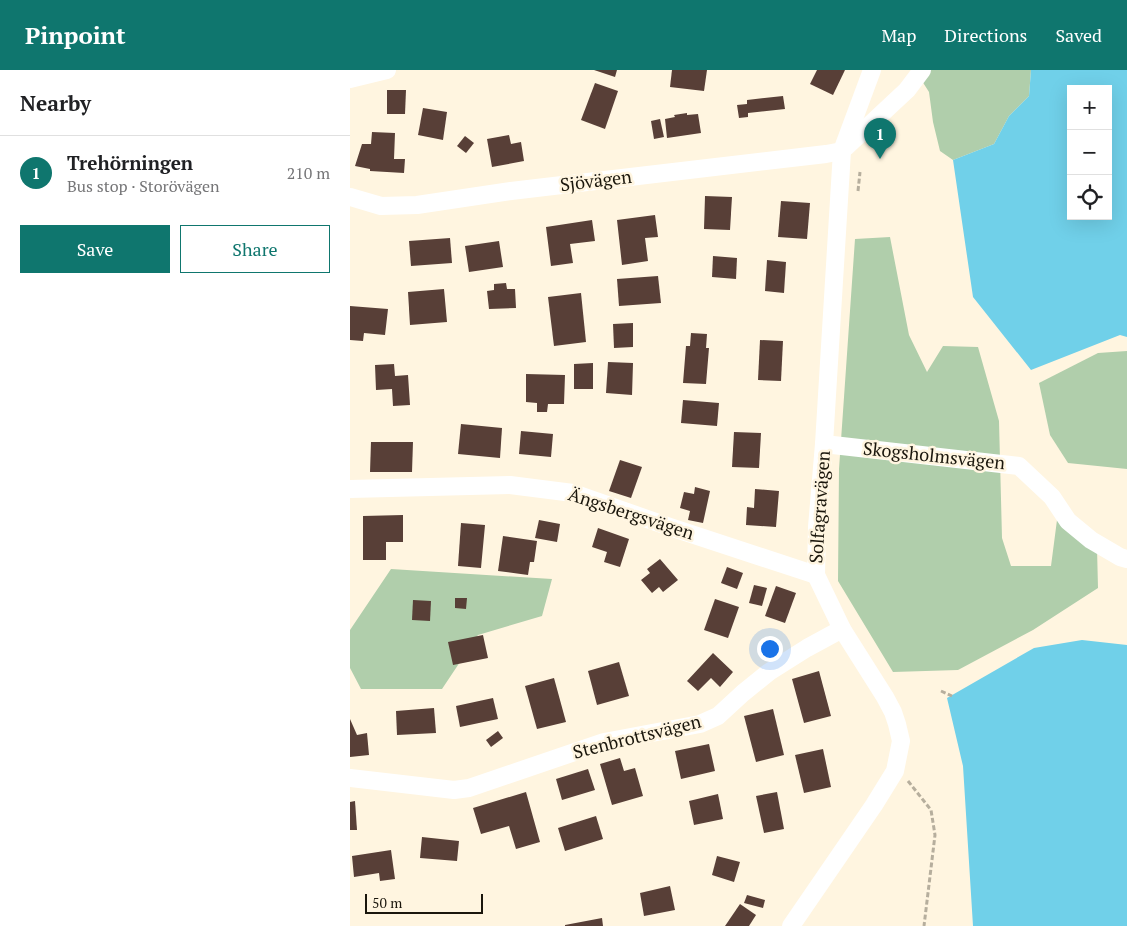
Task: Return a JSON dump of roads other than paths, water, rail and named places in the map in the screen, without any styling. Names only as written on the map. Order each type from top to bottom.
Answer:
[{"type":"street","points":[[350,79],[387,70]]},
{"type":"street","name":"Solfagravägen","points":[[790,926],[895,772],[901,741],[893,712],[842,629],[816,575],[817,527],[842,151],[872,70]]},
{"type":"street","points":[[842,151],[907,90],[922,70]]},
{"type":"street","name":"Sjövägen","points":[[350,197],[381,206],[417,205],[511,191],[842,151]]},
{"type":"street","name":"Skogsholmsvägen","points":[[824,444],[1019,466],[1052,497],[1073,526],[1091,540],[1127,559]]},
{"type":"street","name":"Ängsbergsvägen","points":[[350,490],[510,485],[574,494],[816,575]]},
{"type":"street","name":"Stenbrottsvägen","points":[[350,778],[454,790],[468,788],[604,742],[700,724],[719,715],[769,672],[842,629]]},
{"type":"water","points":[[1031,70],[1127,70],[1127,337],[1120,335],[1031,370],[973,297],[953,160],[994,144],[1009,116],[1029,96]]},
{"type":"water","points":[[1082,640],[1127,645],[1127,926],[973,926],[963,766],[947,698],[1034,648]]},
{"type":"place","name":"Trehörningen","points":[[880,159]]}]
